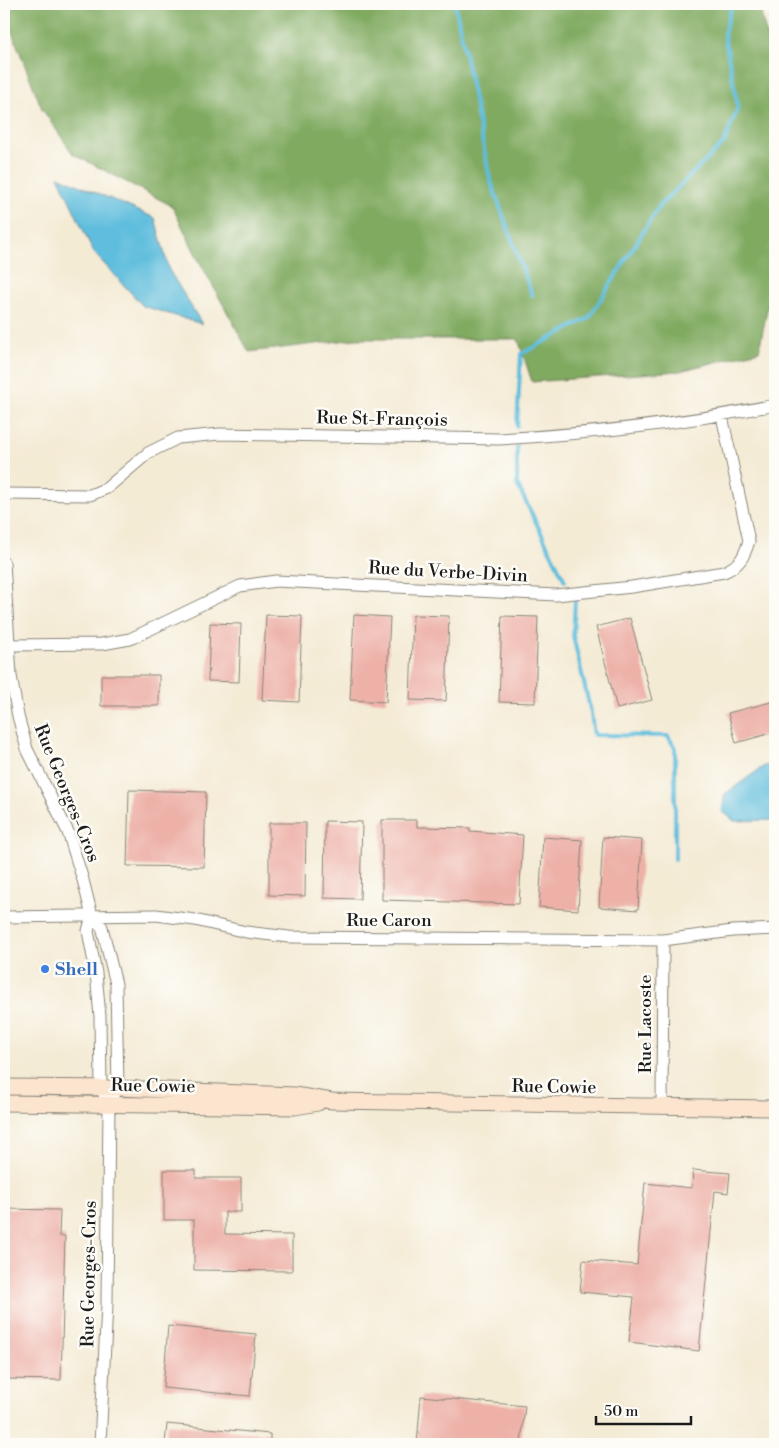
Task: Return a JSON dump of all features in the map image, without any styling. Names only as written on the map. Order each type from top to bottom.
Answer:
[{"type":"main road","name":"Rue Cowie","points":[[4,1087],[118,1088],[294,1095],[332,1100],[662,1108],[775,1108]]},
{"type":"main road","name":"Rue Cowie","points":[[4,1103],[295,1107],[332,1100]]},
{"type":"street","name":"Rue St-François","points":[[4,494],[90,495],[107,488],[148,453],[178,438],[220,434],[499,439],[540,437],[722,416],[775,405]]},
{"type":"street","name":"Rue du Verbe-Divin","points":[[10,645],[102,644],[130,639],[240,586],[276,581],[556,595],[632,587],[724,572],[737,566],[744,557],[749,541],[722,416]]},
{"type":"street","name":"Rue Georges-Cros","points":[[4,563],[12,684],[18,716],[27,749],[68,832],[92,916],[102,927],[116,984],[118,1088],[109,1104]]},
{"type":"street","name":"Rue Caron","points":[[4,917],[156,915],[194,920],[246,932],[289,937],[663,940],[732,931],[775,929]]},
{"type":"street","name":"Rue Georges-Cros","points":[[92,916],[88,931],[99,1002],[101,1088],[109,1104],[107,1305],[100,1444]]},
{"type":"street","name":"Rue Lacoste","points":[[662,1108],[663,940]]},
{"type":"street","points":[[99,1002],[116,1000]]},
{"type":"green space","points":[[4,4],[759,4],[775,72],[775,269],[759,351],[680,371],[532,382],[518,339],[357,339],[249,352],[198,259],[172,206],[73,154],[42,109],[4,12]]},
{"type":"water","points":[[58,176],[155,218],[169,270],[202,324],[143,306],[94,253]]},
{"type":"water","points":[[775,764],[775,820],[734,821],[722,811],[725,794],[764,766]]},
{"type":"building","points":[[266,615],[302,616],[299,702],[262,700]]},
{"type":"building","points":[[354,615],[390,617],[386,702],[350,700]]},
{"type":"building","points":[[413,615],[449,616],[446,701],[410,700]]},
{"type":"building","points":[[502,616],[538,617],[535,703],[499,702]]},
{"type":"building","points":[[630,618],[652,700],[617,709],[596,627]]},
{"type":"building","points":[[210,623],[241,624],[239,682],[208,681]]},
{"type":"building","points":[[101,675],[159,675],[159,706],[101,706]]},
{"type":"building","points":[[775,701],[775,732],[736,743],[728,713]]},
{"type":"building","points":[[129,790],[206,792],[204,867],[127,866]]},
{"type":"building","points":[[382,820],[417,820],[417,827],[470,828],[470,831],[523,835],[519,904],[382,900]]},
{"type":"building","points":[[325,821],[362,822],[360,899],[324,898]]},
{"type":"building","points":[[269,823],[306,823],[305,896],[269,895]]},
{"type":"building","points":[[543,837],[582,840],[578,910],[539,907]]},
{"type":"building","points":[[603,837],[642,840],[638,910],[599,907]]},
{"type":"building","points":[[164,1170],[196,1170],[196,1178],[241,1178],[241,1212],[225,1212],[225,1234],[292,1235],[292,1271],[194,1270],[194,1220],[164,1220]]},
{"type":"building","points":[[693,1170],[730,1173],[728,1193],[715,1191],[699,1351],[629,1342],[634,1297],[580,1292],[583,1260],[637,1265],[645,1183],[692,1188]]},
{"type":"building","points":[[6,1209],[60,1210],[59,1236],[65,1236],[61,1380],[4,1379]]},
{"type":"building","points":[[168,1326],[256,1334],[250,1396],[163,1388]]},
{"type":"building","points":[[421,1396],[525,1406],[521,1444],[417,1444]]},
{"type":"building","points":[[167,1424],[270,1434],[270,1444],[165,1444]]},
{"type":"waterway","points":[[455,4],[490,179],[532,295]]},
{"type":"waterway","points":[[517,426],[521,354],[589,318],[660,205],[724,143],[738,107],[724,34],[732,4]]},
{"type":"waterway","points":[[517,447],[517,484],[565,581]]},
{"type":"waterway","points":[[575,601],[573,636],[591,713],[594,735],[668,736],[675,748],[675,859]]},
{"type":"place","name":"Shell","points":[[45,969]]}]
